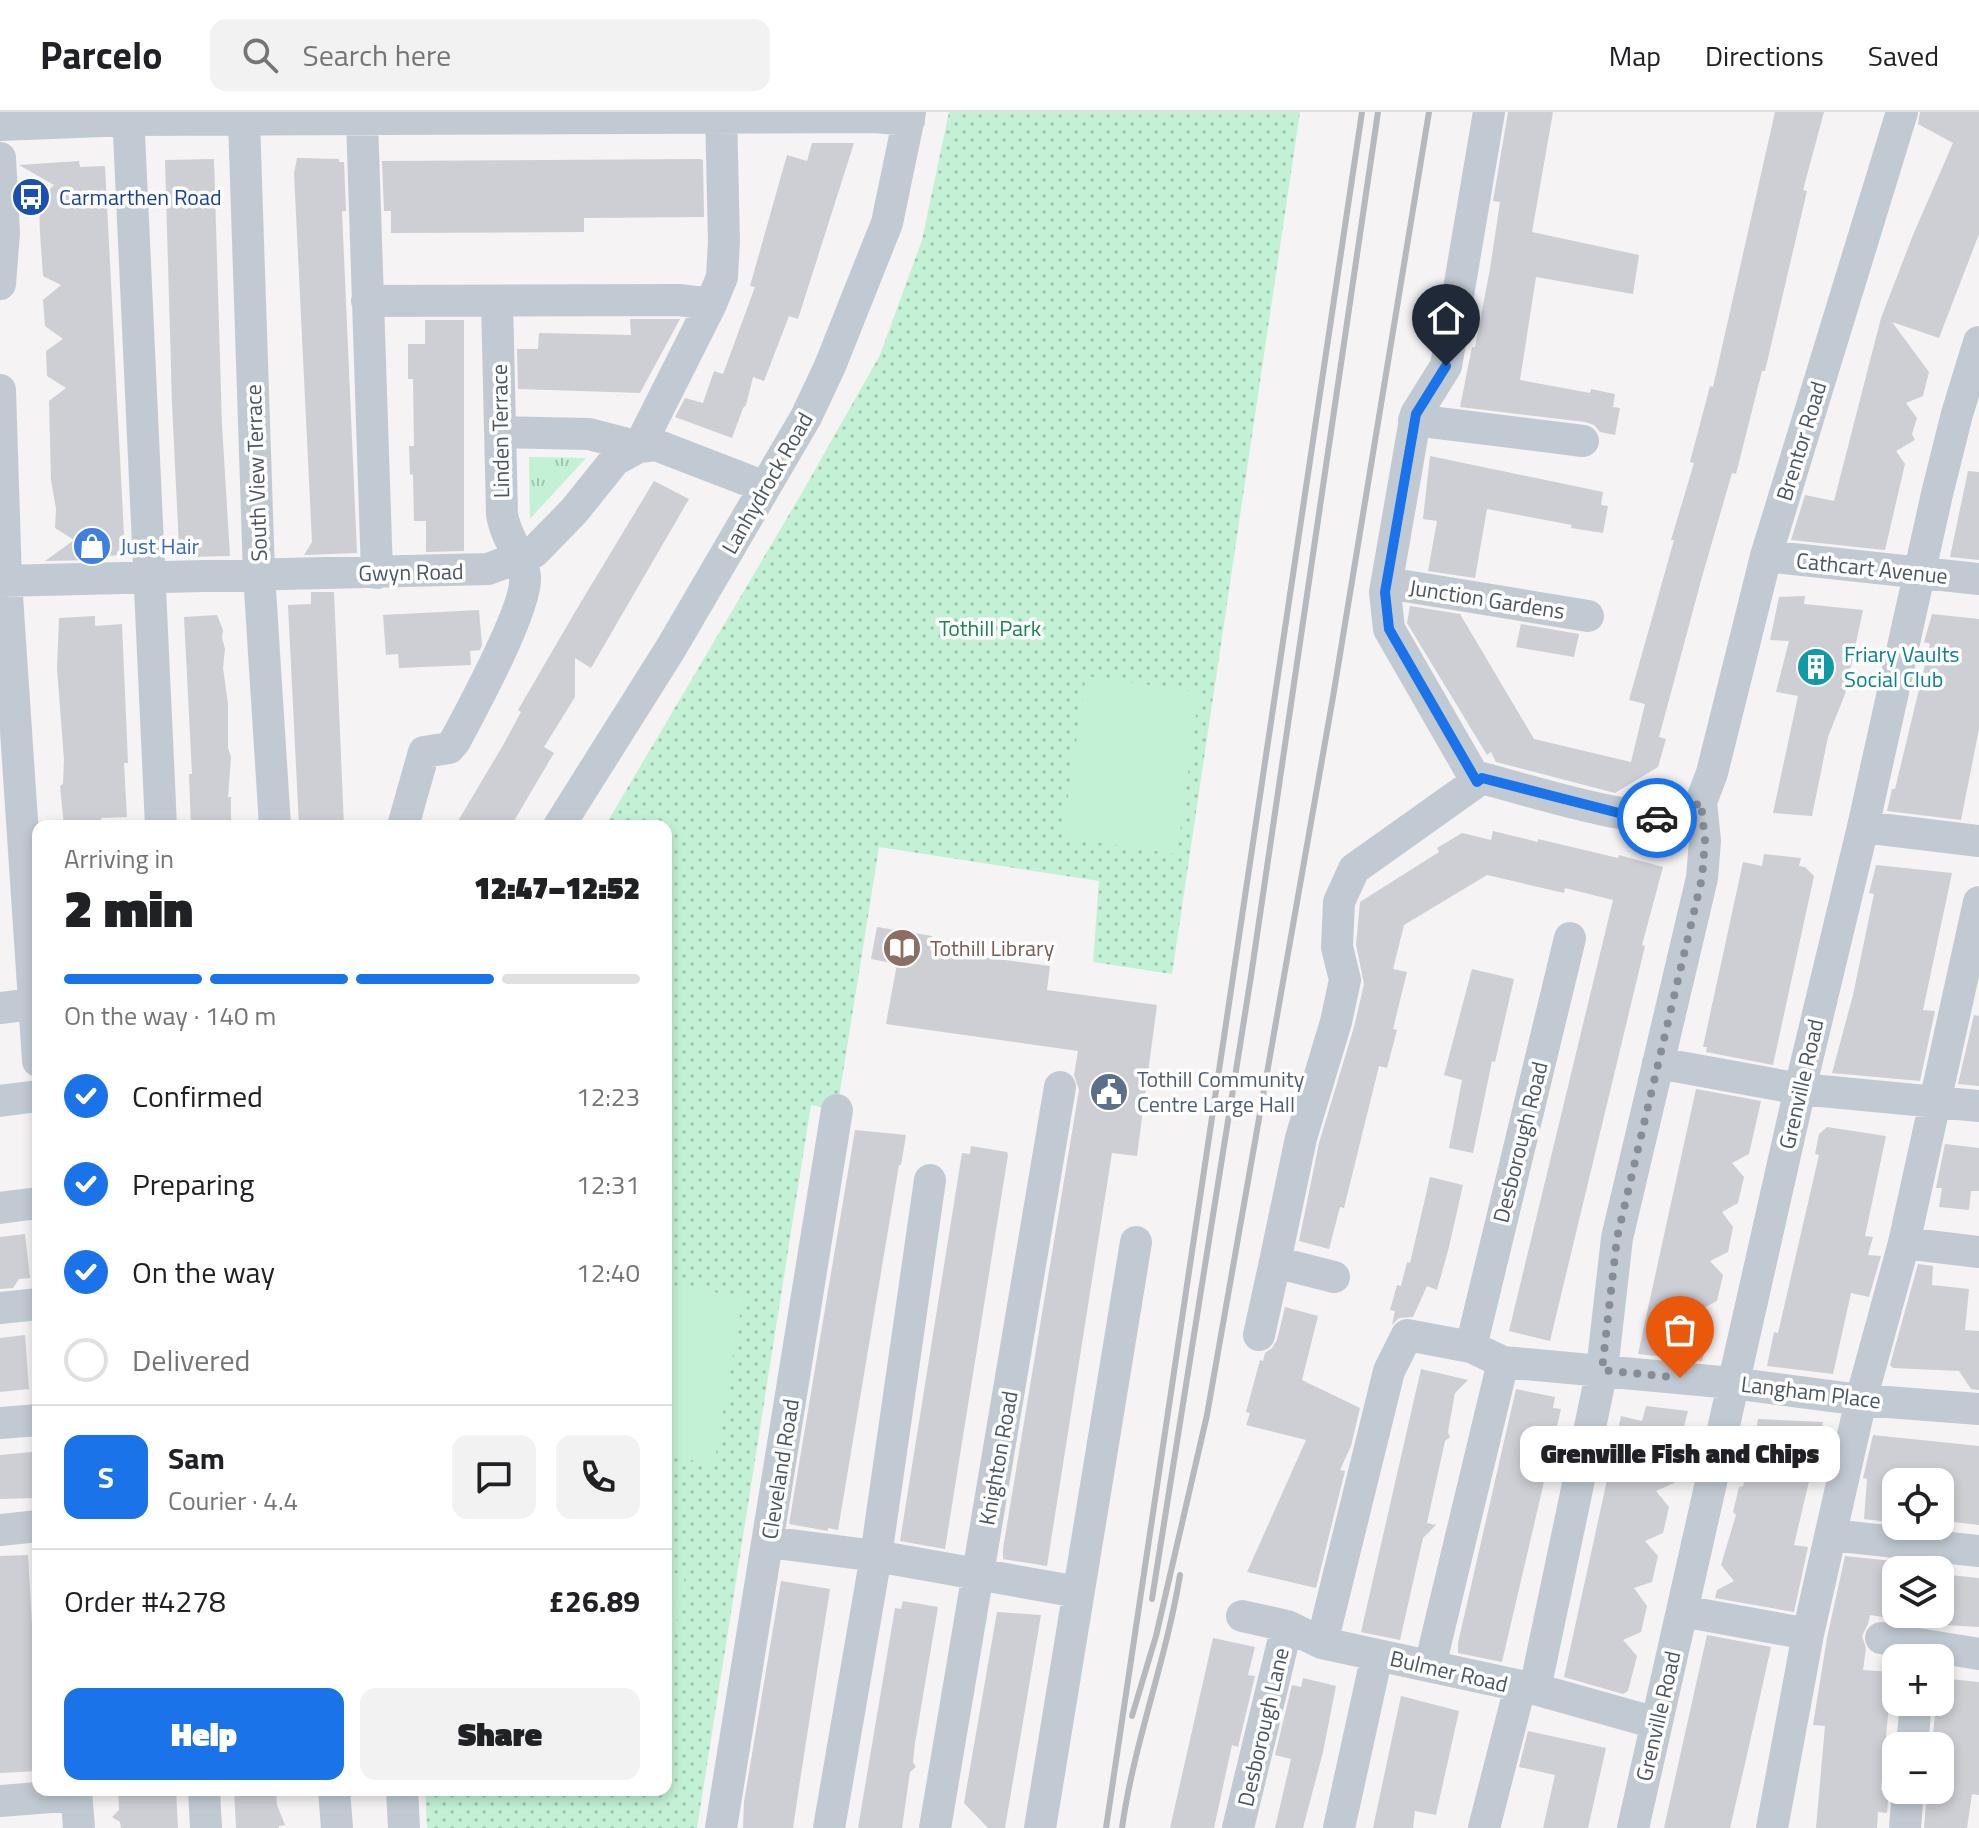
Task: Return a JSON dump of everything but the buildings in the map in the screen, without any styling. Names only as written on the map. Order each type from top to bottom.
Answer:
[{"type":"street","name":"Junction Gardens","points":[[1477,782],[1389,629],[1385,592],[1414,420],[1446,366],[1489,112]]},
{"type":"street","name":"Brentor Road","points":[[1484,1828],[1527,1688],[1602,1370],[1617,1238],[1702,878],[1706,788],[1766,556],[1902,112]]},
{"type":"street","points":[[639,447],[722,277],[721,115]]},
{"type":"street","points":[[0,125],[128,116],[362,120],[909,116]]},
{"type":"street","points":[[128,116],[161,820]]},
{"type":"street","name":"Lanhydrock Road","points":[[563,820],[671,648],[806,417],[887,223],[909,116]]},
{"type":"street","name":"South View Terrace","points":[[244,120],[259,574],[275,820]]},
{"type":"street","points":[[362,120],[377,573]]},
{"type":"street","points":[[0,158],[4,233],[0,284]]},
{"type":"street","points":[[367,301],[679,300],[711,304]]},
{"type":"street","name":"Linden Terrace","points":[[405,820],[424,752],[449,748],[455,741],[497,660],[524,590],[524,572],[506,535],[502,514],[497,301]]},
{"type":"street","name":"Grenville Road","points":[[1633,1828],[1732,1383],[1957,414],[1979,342]]},
{"type":"street","points":[[0,390],[13,894],[32,998]]},
{"type":"street","points":[[1414,420],[1583,441]]},
{"type":"street","points":[[500,432],[589,434],[639,447],[656,445],[765,487]]},
{"type":"street","name":"Gwyn Road","points":[[3,581],[488,569],[534,552],[574,511],[615,460],[639,447]]},
{"type":"street","name":"Cathcart Avenue","points":[[1766,556],[1979,579]]},
{"type":"street","name":"Junction Gardens","points":[[1387,583],[1588,616]]},
{"type":"street","points":[[1259,1335],[1301,1138],[1336,1022],[1345,980],[1337,947],[1339,902],[1354,869],[1482,778],[1619,813],[1658,818],[1680,815],[1706,788]]},
{"type":"street","points":[[1863,827],[1979,841]]},
{"type":"street","points":[[1772,1828],[1808,1634],[1861,1400],[1904,1243],[1934,1102],[1971,978],[1979,902]]},
{"type":"street","name":"Desborough Road","points":[[1471,1347],[1570,938]]},
{"type":"street","points":[[0,1008],[32,1004]]},
{"type":"street","points":[[1658,1063],[1800,1089],[1979,1106]]},
{"type":"street","name":"Knighton Road","points":[[935,1828],[1060,1087]]},
{"type":"street","points":[[0,1101],[32,1097]]},
{"type":"street","name":"Cleveland Road","points":[[721,1828],[837,1110]]},
{"type":"street","points":[[829,1828],[876,1556],[930,1180]]},
{"type":"street","points":[[0,1208],[32,1204]]},
{"type":"street","points":[[1040,1828],[1136,1242]]},
{"type":"street","points":[[1904,1243],[1979,1252]]},
{"type":"street","points":[[1275,1262],[1334,1277]]},
{"type":"street","points":[[0,1308],[32,1305]]},
{"type":"street","name":"Langham Place","points":[[1322,1643],[1389,1371],[1407,1335],[1471,1347],[1503,1362],[1732,1383],[1861,1400],[1979,1409]]},
{"type":"street","points":[[1430,1666],[1503,1362]]},
{"type":"street","points":[[0,1423],[32,1420]]},
{"type":"street","points":[[0,1530],[32,1527]]},
{"type":"street","points":[[1831,1535],[1979,1551]]},
{"type":"street","points":[[768,1542],[876,1556],[1078,1592]]},
{"type":"street","points":[[1682,1611],[1808,1634]]},
{"type":"street","name":"Bulmer Road","points":[[1242,1616],[1287,1626],[1322,1643],[1527,1688],[1656,1723]]},
{"type":"street","name":"Desborough Lane","points":[[1238,1828],[1287,1626]]},
{"type":"street","points":[[1881,1638],[1898,1644]]},
{"type":"street","points":[[1954,1653],[1979,1654]]},
{"type":"street","points":[[1339,1828],[1377,1655]]},
{"type":"street","points":[[0,1801],[42,1796]]},
{"type":"street","points":[[76,1796],[79,1828]]},
{"type":"street","points":[[204,1796],[206,1828]]},
{"type":"street","points":[[334,1796],[337,1828]]},
{"type":"street","points":[[402,1796],[404,1828]]},
{"type":"street","points":[[1905,1828],[1907,1804]]},
{"type":"green space","name":"Tothill Park","points":[[949,112],[1300,112],[1172,974],[1093,962],[1099,881],[879,847],[837,1110],[811,1105],[697,1828],[427,1828],[425,1796],[672,1796],[672,820],[609,820],[880,355],[922,240]]},
{"type":"green space","points":[[529,457],[586,458],[530,519]]},
{"type":"green space","points":[[1086,676],[1199,692],[1177,854],[1062,837]]},
{"type":"green space","points":[[672,1285],[743,1297],[714,1464],[672,1457]]},
{"type":"green space","points":[[672,1572],[685,1575],[672,1649]]},
{"type":"railway","points":[[1106,1828],[1362,112]]},
{"type":"railway","points":[[1152,1599],[1251,976],[1378,112]]},
{"type":"railway","points":[[1132,1716],[1156,1636],[1207,1415],[1333,697],[1429,112]]},
{"type":"railway","points":[[1122,1828],[1134,1764],[1167,1639],[1180,1575]]},
{"type":"way so far","points":[[1657,818],[1680,815],[1701,802],[1705,841],[1702,878],[1617,1238],[1602,1370],[1680,1378]]},
{"type":"place","name":"Carmarthen Road","points":[[31,197]]},
{"type":"place","name":"Just Hair","points":[[92,546]]},
{"type":"place","name":"Friary Vaults Social Club","points":[[1816,667]]},
{"type":"place","name":"Tothill Library","points":[[902,948]]},
{"type":"place","name":"Tothill Community Centre Large Hall","points":[[1109,1092]]},
{"type":"place","name":"Grenville Fish and Chips","points":[[1680,1378]]},
{"type":"route","points":[[1446,366],[1416,414],[1385,592],[1389,629],[1477,782],[1482,778],[1619,813],[1657,818]]}]
